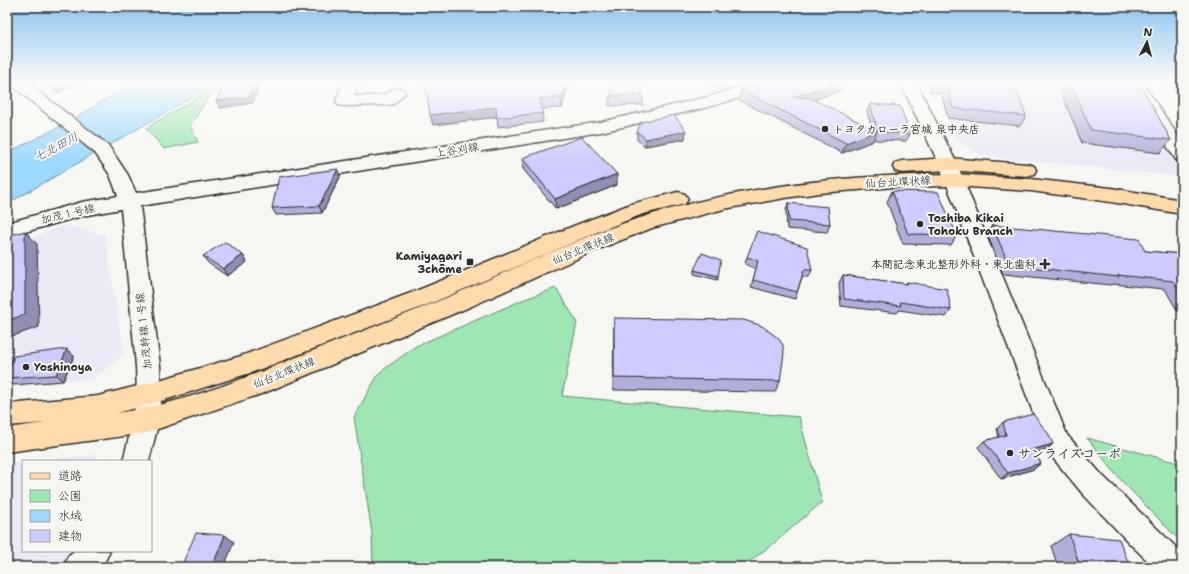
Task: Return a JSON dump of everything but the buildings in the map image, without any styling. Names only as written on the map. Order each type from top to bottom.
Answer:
[{"type":"main road","name":"仙台北環状線","points":[[7,415],[98,407],[149,394],[259,360],[424,297],[583,230],[638,209],[722,187],[797,175],[1019,169],[1071,175],[1182,192]]},
{"type":"main road","name":"仙台北環状線","points":[[7,440],[146,421],[255,385],[464,300],[587,246],[646,223],[724,202],[785,191],[896,181],[951,172],[1031,185],[1111,195],[1182,207]]},
{"type":"street","name":"加茂幹線１号線","points":[[50,109],[80,130],[102,149],[119,175],[130,201],[148,366],[149,394],[146,421],[136,460]]},
{"type":"street","name":"上谷刈線","points":[[130,201],[601,127],[678,109]]},
{"type":"street","points":[[921,109],[951,172],[1057,443],[1118,512],[1175,567]]},
{"type":"street","points":[[1151,109],[1182,156]]},
{"type":"street","name":"加茂１号線","points":[[7,230],[82,209],[130,201]]},
{"type":"street","points":[[78,567],[94,552]]},
{"type":"shaded area","points":[[946,109],[1145,109],[1182,169],[1182,177],[981,155],[955,139]]},
{"type":"shaded area","points":[[65,225],[105,235],[124,354],[93,379],[7,387],[7,247]]},
{"type":"shaded area","points":[[96,455],[98,460],[43,460]]},
{"type":"shaded area","points":[[22,462],[22,552],[84,552],[64,567],[7,567],[7,463]]},
{"type":"green space","points":[[179,109],[201,109],[190,126],[198,142],[164,149],[146,128]]},
{"type":"green space","points":[[556,288],[577,322],[562,396],[799,417],[822,502],[773,544],[742,567],[373,567],[372,533],[354,417],[379,373],[416,346],[525,299]]},
{"type":"green space","points":[[1087,438],[1182,464],[1182,543],[1118,477]]},
{"type":"water","name":"七北田川","points":[[90,109],[172,109],[7,204],[7,153],[67,123]]},
{"type":"place","name":"トヨタカローラ宮城 泉中央店","points":[[825,129]]},
{"type":"place","name":"Toshiba Kikai Tohoku Branch","points":[[920,224]]},
{"type":"place","name":"Kamiyagari 3chōme","points":[[470,262]]},
{"type":"place","name":"本間記念東北整形外科・東北歯科","points":[[1045,264]]},
{"type":"place","name":"Yoshinoya","points":[[26,367]]},
{"type":"place","name":"サンライズコーポ","points":[[1010,453]]}]
